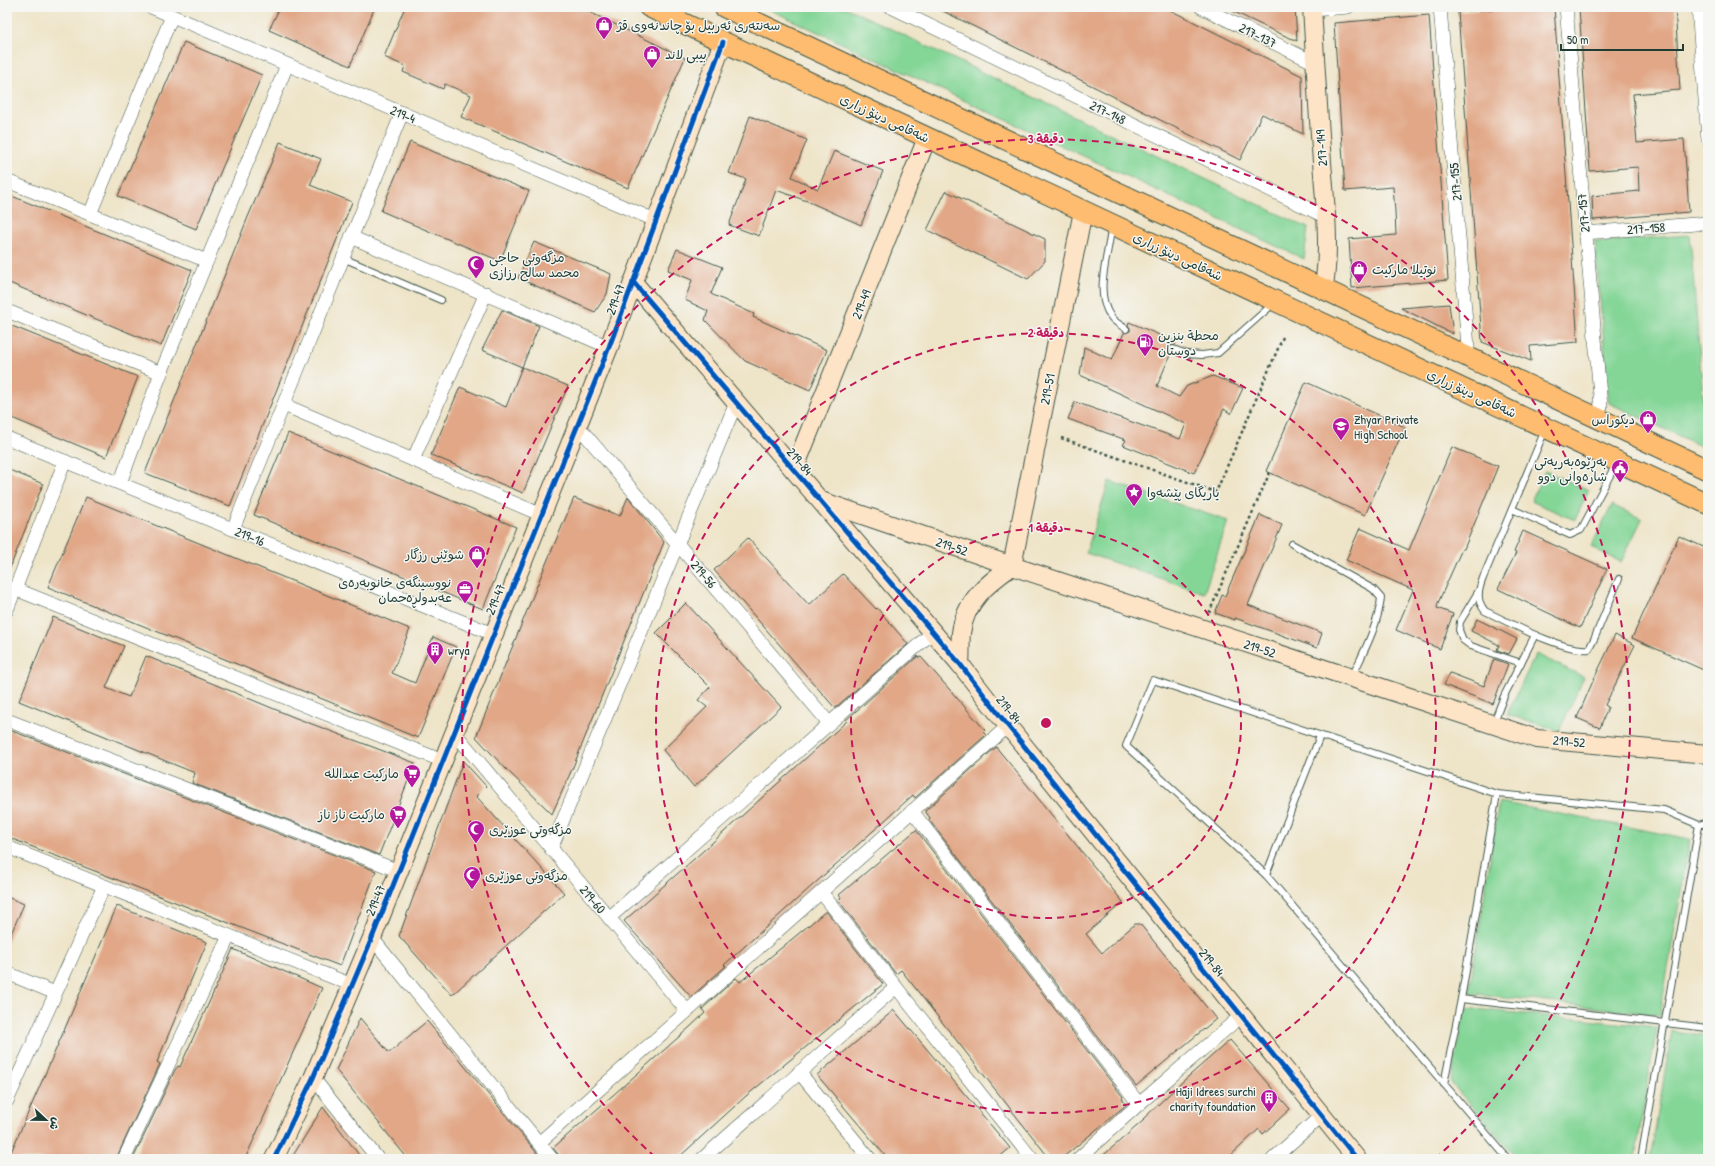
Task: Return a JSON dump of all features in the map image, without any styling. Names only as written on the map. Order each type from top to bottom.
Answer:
[{"type":"main road","name":"شەقامی دینۆ زراری","points":[[649,7],[1083,212],[1618,460],[1708,504]]},
{"type":"main road","points":[[724,7],[1708,470]]},
{"type":"street","name":"219-4","points":[[151,7],[655,220]]},
{"type":"street","name":"217-148","points":[[891,7],[1326,218]]},
{"type":"street","name":"217-137","points":[[1201,7],[1314,63]]},
{"type":"street","points":[[1312,8],[1348,7]]},
{"type":"street","name":"217-155","points":[[1440,7],[1468,347],[1466,356]]},
{"type":"street","name":"217-157","points":[[1566,7],[1584,233],[1600,407],[1596,417]]},
{"type":"street","points":[[1698,7],[1708,134]]},
{"type":"street","name":"217-149","points":[[1312,8],[1314,63],[1326,218],[1326,276],[1323,290]]},
{"type":"street","points":[[90,214],[172,16]]},
{"type":"street","name":"219-47","points":[[274,1159],[313,1078],[372,938],[493,634],[578,426],[609,347],[722,42]]},
{"type":"street","points":[[120,483],[161,373],[287,65]]},
{"type":"street","points":[[233,529],[402,113]]},
{"type":"street","name":"219-49","points":[[794,470],[927,138]]},
{"type":"street","points":[[7,181],[207,262]]},
{"type":"street","name":"219-51","points":[[1012,566],[1083,212]]},
{"type":"street","name":"217-158","points":[[1584,233],[1708,223]]},
{"type":"street","points":[[351,237],[486,293],[609,347]]},
{"type":"street","name":"219-84","points":[[633,282],[960,664],[1241,1016],[1358,1159]]},
{"type":"street","points":[[413,460],[486,293]]},
{"type":"street","points":[[7,311],[161,373]]},
{"type":"street","points":[[551,849],[736,403]]},
{"type":"street","points":[[284,405],[542,514]]},
{"type":"street","name":"219-56","points":[[578,426],[829,723]]},
{"type":"street","name":"219-16","points":[[7,438],[493,634]]},
{"type":"street","points":[[7,610],[66,461]]},
{"type":"street","name":"219-52","points":[[820,501],[1012,566],[1537,739],[1708,754]]},
{"type":"street","points":[[960,664],[961,633],[966,615],[975,599],[992,579],[1012,566]]},
{"type":"street","points":[[15,588],[443,761]]},
{"type":"street","points":[[609,918],[933,632]]},
{"type":"street","points":[[7,720],[399,871]]},
{"type":"street","points":[[539,1143],[1008,726]]},
{"type":"street","name":"219-60","points":[[454,732],[687,1011]]},
{"type":"street","points":[[912,811],[1139,1104]]},
{"type":"street","points":[[7,847],[352,985]]},
{"type":"street","points":[[7,1101],[104,886]]},
{"type":"street","points":[[821,892],[1032,1159]]},
{"type":"street","points":[[124,1159],[229,936]]},
{"type":"street","points":[[372,938],[552,1159]]},
{"type":"street","points":[[7,973],[55,993]]},
{"type":"street","points":[[702,1159],[896,987]]},
{"type":"street","points":[[1078,1159],[1241,1016]]},
{"type":"street","points":[[800,1072],[870,1159]]},
{"type":"street","points":[[313,1078],[378,1159]]},
{"type":"street","points":[[1273,1159],[1322,1115]]},
{"type":"lane","points":[[1112,225],[1103,279],[1104,302],[1111,318],[1126,329]]},
{"type":"lane","points":[[343,258],[441,300]]},
{"type":"lane","points":[[1173,348],[1187,354],[1202,355],[1218,353],[1276,301]]},
{"type":"lane","points":[[1521,663],[1471,646],[1463,640],[1459,630],[1460,622],[1478,592],[1546,427]]},
{"type":"lane","points":[[1512,509],[1570,535],[1576,533],[1581,530],[1618,460]]},
{"type":"lane","points":[[1292,544],[1373,589],[1381,598],[1380,610],[1375,626],[1352,678]]},
{"type":"lane","points":[[1478,592],[1479,604],[1485,611],[1535,635],[1580,650],[1589,649],[1596,637],[1619,579]]},
{"type":"lane","points":[[1493,724],[1504,696],[1535,635]]},
{"type":"lane","points":[[1508,1159],[1266,875],[1126,746],[1153,680],[1497,794],[1664,810],[1699,825],[1708,822]]},
{"type":"lane","points":[[1266,875],[1320,736]]},
{"type":"lane","points":[[1444,1084],[1461,999],[1497,794]]},
{"type":"lane","points":[[1641,1159],[1699,825]]},
{"type":"lane","points":[[1461,999],[1708,1028]]},
{"type":"path","points":[[1061,438],[1216,492],[1283,337]]},
{"type":"path","points":[[1202,629],[1270,472]]},
{"type":"green space","points":[[764,7],[845,7],[1308,228],[1304,259]]},
{"type":"green space","points":[[1690,235],[1707,449],[1609,403],[1595,242]]},
{"type":"green space","points":[[1545,471],[1589,490],[1575,520],[1531,501]]},
{"type":"green space","points":[[1109,481],[1228,521],[1204,593],[1086,553]]},
{"type":"green space","points":[[1612,505],[1642,519],[1621,562],[1591,547]]},
{"type":"green space","points":[[1536,654],[1584,677],[1559,731],[1507,714]]},
{"type":"green space","points":[[1499,802],[1690,839],[1660,1015],[1469,993]]},
{"type":"green space","points":[[1465,1008],[1657,1027],[1635,1159],[1518,1159],[1451,1083]]},
{"type":"green space","points":[[1672,1031],[1708,1036],[1708,1159],[1650,1159]]},
{"type":"building","points":[[280,7],[375,7],[350,66],[269,30]]},
{"type":"building","points":[[405,7],[579,7],[685,58],[628,188],[461,117],[471,95],[445,84],[443,89],[403,72],[405,66],[384,57]]},
{"type":"building","points":[[935,7],[1164,7],[1302,76],[1303,134],[1262,114],[1240,160]]},
{"type":"building","points":[[1224,7],[1295,7],[1297,41],[1272,30]]},
{"type":"building","points":[[1517,7],[1554,7],[1578,342],[1530,346],[1531,361],[1482,342],[1458,12]]},
{"type":"building","points":[[1579,7],[1675,7],[1680,90],[1633,94],[1637,143],[1684,139],[1689,212],[1593,220],[1592,196],[1639,191],[1638,167],[1590,171]]},
{"type":"building","points":[[1429,15],[1448,280],[1352,288],[1349,239],[1396,235],[1395,211],[1393,187],[1345,191],[1334,23]]},
{"type":"building","points":[[184,42],[262,75],[196,229],[118,196]]},
{"type":"building","points":[[750,116],[807,140],[792,177],[818,189],[834,151],[883,171],[861,225],[807,201],[776,190],[759,236],[729,225],[746,179],[729,173]]},
{"type":"building","points":[[280,142],[321,159],[310,185],[352,202],[230,506],[145,473],[248,217]]},
{"type":"building","points":[[410,142],[529,191],[500,261],[381,211]]},
{"type":"building","points":[[946,191],[1045,239],[1045,261],[1028,279],[927,230]]},
{"type":"building","points":[[7,194],[192,270],[161,346],[7,282]]},
{"type":"building","points":[[534,242],[611,274],[607,294],[595,312],[518,278]]},
{"type":"building","points":[[677,249],[722,267],[711,294],[754,314],[753,317],[827,350],[810,390],[745,361],[705,320],[708,311],[685,300],[692,280],[668,270]]},
{"type":"building","points":[[1449,304],[1453,334],[1401,308]]},
{"type":"building","points":[[502,310],[539,326],[522,367],[482,350]]},
{"type":"building","points":[[1129,322],[1176,342],[1175,345],[1169,347],[1171,353],[1157,386],[1179,397],[1187,386],[1213,376],[1243,388],[1231,414],[1224,409],[1194,473],[1123,445],[1126,440],[1068,419],[1075,402],[1180,439],[1186,424],[1080,375],[1084,347],[1112,360],[1124,333],[1130,331],[1128,325]]},
{"type":"building","points":[[7,324],[138,377],[106,457],[7,416]]},
{"type":"building","points":[[522,367],[568,386],[523,493],[431,455],[460,387],[506,407]]},
{"type":"building","points":[[1306,382],[1405,427],[1365,515],[1266,471]]},
{"type":"building","points":[[288,433],[516,527],[483,609],[254,515]]},
{"type":"building","points":[[1452,447],[1498,466],[1464,549],[1462,549],[1438,603],[1437,608],[1453,614],[1440,649],[1396,630],[1413,590],[1346,560],[1360,528],[1409,550]]},
{"type":"building","points":[[7,469],[43,484],[8,573],[7,573]]},
{"type":"building","points":[[86,497],[410,629],[392,673],[415,683],[433,637],[456,647],[418,738],[48,587]]},
{"type":"building","points":[[628,497],[664,542],[573,767],[552,814],[476,737],[574,498],[620,516]]},
{"type":"building","points":[[1260,515],[1282,525],[1248,605],[1322,633],[1317,648],[1235,618],[1235,620],[1215,613],[1222,595],[1225,596]]},
{"type":"building","points":[[1523,531],[1607,569],[1580,628],[1498,589],[1516,553],[1514,552]]},
{"type":"building","points":[[1679,536],[1708,549],[1708,672],[1632,638]]},
{"type":"building","points":[[748,538],[809,605],[843,574],[876,609],[877,608],[908,644],[835,708],[714,570]]},
{"type":"building","points":[[686,603],[781,707],[694,787],[663,750],[707,707],[698,700],[710,687],[656,633]]},
{"type":"building","points":[[53,617],[124,646],[106,688],[129,697],[146,656],[296,718],[415,763],[379,855],[192,783],[195,773],[19,701]]},
{"type":"building","points":[[1477,619],[1517,639],[1509,654],[1497,650],[1499,645],[1471,631]]},
{"type":"building","points":[[1615,635],[1635,645],[1605,705],[1608,707],[1600,728],[1577,718]]},
{"type":"building","points":[[918,656],[919,658],[921,657],[985,730],[983,732],[986,735],[915,798],[913,795],[724,965],[726,966],[691,997],[624,921]]},
{"type":"building","points":[[1494,659],[1508,664],[1493,704],[1444,685],[1450,673],[1484,686]]},
{"type":"building","points":[[7,729],[376,871],[340,966],[7,837]]},
{"type":"building","points":[[996,747],[1123,902],[1086,934],[1102,953],[1135,924],[1140,924],[1216,1019],[1136,1086],[929,820],[930,818],[925,811]]},
{"type":"building","name":"مزگه‌وتی عوزێری","points":[[463,761],[486,786],[476,796],[564,893],[452,995],[399,936]]},
{"type":"building","points":[[916,830],[1123,1097],[1122,1098],[1126,1105],[1061,1159],[1050,1159],[901,970],[896,974],[838,900],[841,898],[839,895]]},
{"type":"building","points":[[7,897],[24,904],[7,943]]},
{"type":"building","points":[[117,906],[207,942],[157,1062],[160,1064],[116,1159],[8,1159],[63,1033]]},
{"type":"building","points":[[826,911],[883,984],[746,1096],[677,1159],[560,1159],[553,1148],[689,1028],[705,1013],[702,1009],[736,978],[740,982]]},
{"type":"building","points":[[233,949],[322,988],[245,1159],[133,1159],[175,1070],[178,1066],[180,1067]]},
{"type":"building","points":[[894,1010],[1010,1148],[997,1159],[888,1159],[817,1075]]},
{"type":"building","points":[[360,1018],[389,1053],[427,1021],[542,1159],[408,1159],[336,1070]]},
{"type":"building","points":[[1230,1040],[1290,1109],[1263,1134],[1259,1129],[1227,1159],[1099,1159],[1144,1120],[1143,1119],[1181,1083]]},
{"type":"building","points":[[323,1107],[362,1159],[291,1159]]},
{"type":"cycle path","points":[[274,1159],[313,1078],[372,938],[609,347],[723,42]]},
{"type":"cycle path","points":[[633,282],[960,664],[1008,726],[1357,1159]]},
{"type":"place","name":"سەنتەری ئەربیل بۆ چاندنەوی قژ","points":[[604,40]]},
{"type":"place","name":"بيبى لاند","points":[[652,69]]},
{"type":"place","name":"مزگەوتی حاجی محمد سالح رزازی","points":[[476,279]]},
{"type":"place","name":"نوتیلا مارکیت","points":[[1359,284]]},
{"type":"place","name":"محطة بنزين دوستان","points":[[1145,357]]},
{"type":"place","name":"ديكوراس","points":[[1648,434]]},
{"type":"place","name":"Zhyar Private High School","points":[[1341,441]]},
{"type":"place","name":"بەڕێوەبەریەتی شارەوانی دوو","points":[[1620,483]]},
{"type":"place","name":"یاریگای پێشەوا","points":[[1134,507]]},
{"type":"place","name":"شوێنی رزگار","points":[[477,569]]},
{"type":"place","name":"نووسینگەی خانوبەرەی عەبدولڕەحمان","points":[[465,604]]},
{"type":"place","name":"wrya","points":[[435,665]]},
{"type":"place","name":"ماركيت عبدالله","points":[[412,788]]},
{"type":"place","name":"ماركيت ناز ناز","points":[[398,829]]},
{"type":"place","name":"مزگه‌وتی عوزێری","points":[[476,844]]},
{"type":"place","name":"مزگەوتی عوزێری","points":[[472,890]]},
{"type":"place","name":"Haji Idrees surchi charity foundation","points":[[1269,1113]]}]
